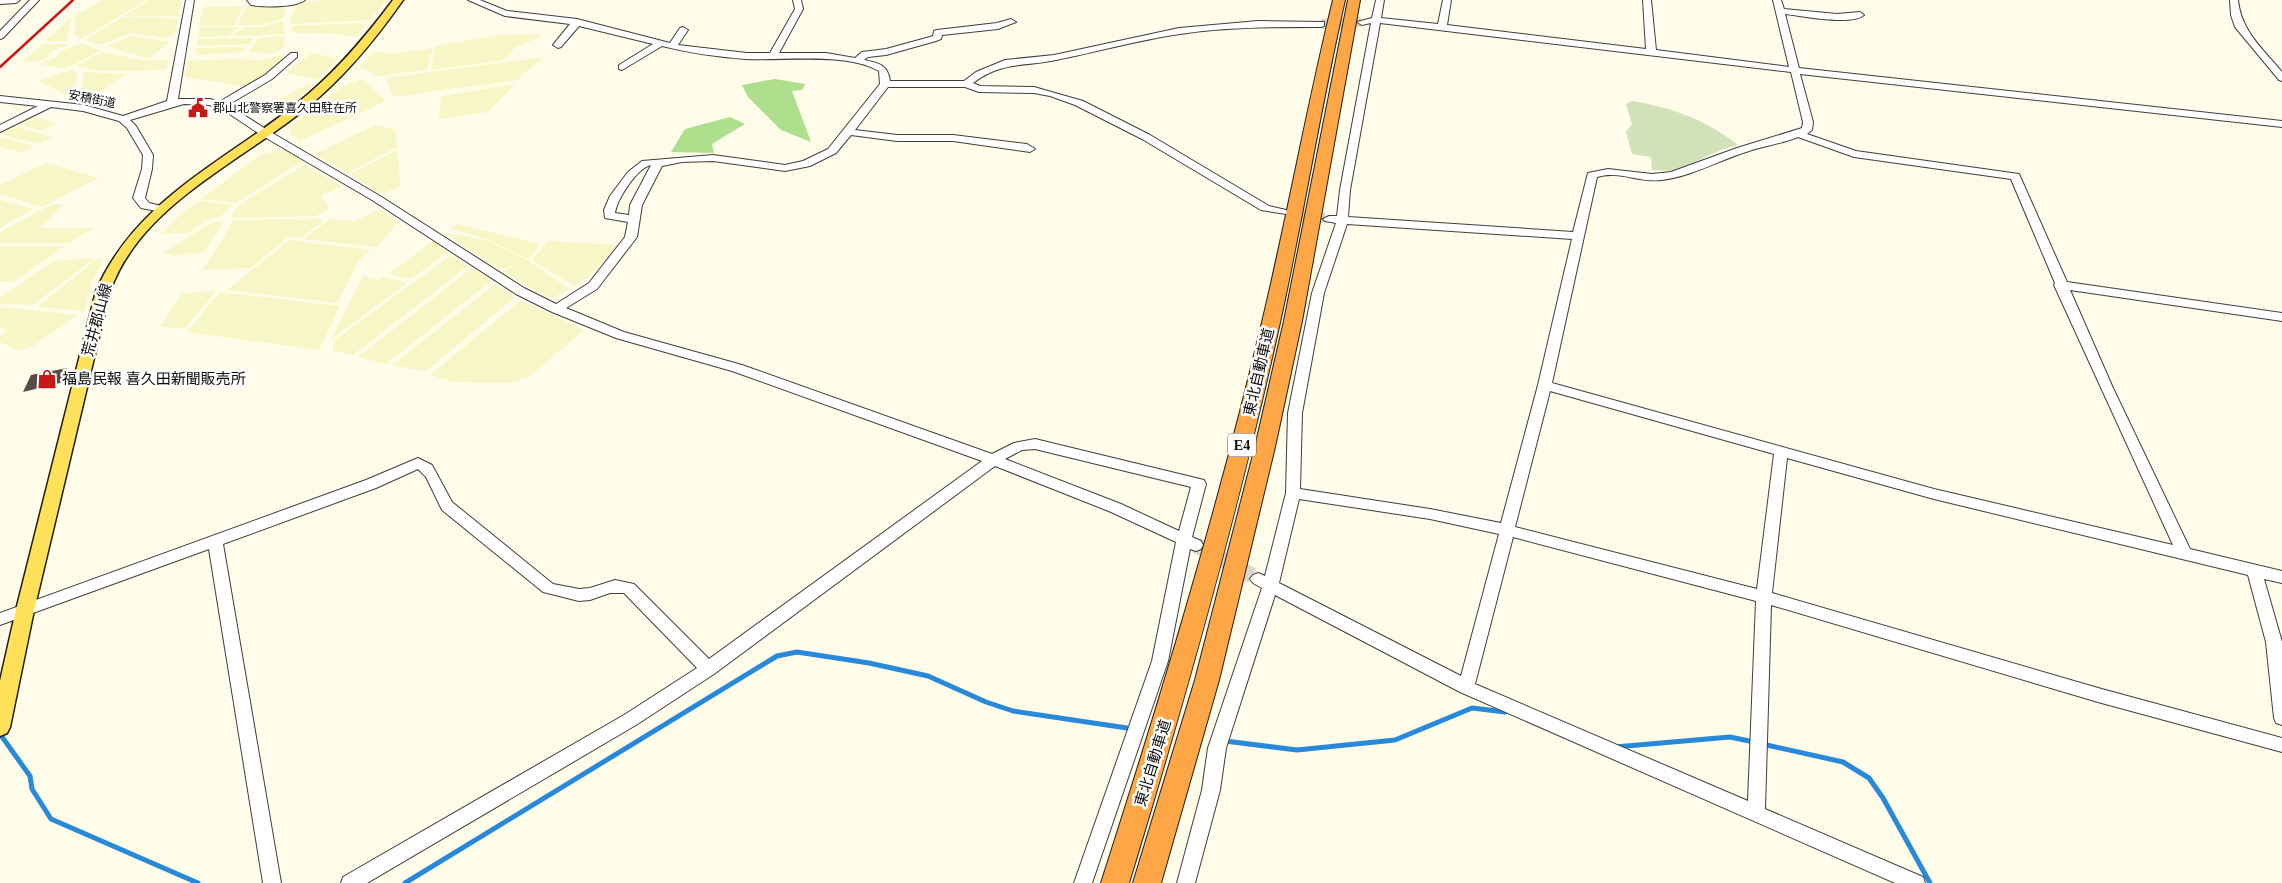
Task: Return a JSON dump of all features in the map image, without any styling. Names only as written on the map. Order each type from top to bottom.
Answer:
[{"type":"highway","name":"東北自動車道","points":[[1115,883],[1181,672],[1242,444],[1274,308],[1339,0]]},
{"type":"highway","name":"東北自動車道","points":[[1147,883],[1207,680],[1265,448],[1293,321],[1354,0]]},
{"type":"main road","name":"荒井郡山線","points":[[0,727],[25,610],[103,291],[114,265],[132,240],[162,209],[299,108],[342,71],[398,0]]},
{"type":"street","points":[[0,1],[16,0]]},
{"type":"street","points":[[0,36],[35,0]]},
{"type":"street","points":[[172,103],[190,0]]},
{"type":"street","points":[[251,0],[254,3],[262,4],[301,0]]},
{"type":"street","points":[[472,0],[505,13],[578,22],[673,46],[720,54],[818,55],[858,61],[882,68],[884,71],[885,84],[832,151],[820,159],[796,167],[785,168],[713,158],[643,164],[627,180],[615,196],[608,213],[609,216],[614,218],[634,219]]},
{"type":"street","points":[[773,56],[799,9],[797,0]]},
{"type":"street","points":[[1186,883],[1211,790],[1219,740],[1264,582],[1293,493],[1295,413],[1318,293],[1332,256],[1342,221],[1345,190],[1380,0]]},
{"type":"street","points":[[1442,27],[1447,0]]},
{"type":"street","points":[[1647,0],[1651,52]]},
{"type":"street","points":[[1466,687],[1545,385],[1592,175],[1602,171],[1658,177],[1677,174],[1742,150],[1807,130],[1808,122],[1777,0]]},
{"type":"street","points":[[2234,0],[2235,15],[2240,27],[2282,78]]},
{"type":"street","points":[[1779,11],[1837,17],[1860,15]]},
{"type":"street","points":[[1362,22],[1376,20],[1442,27],[1794,70],[2282,124]]},
{"type":"street","points":[[558,45],[578,22]]},
{"type":"street","points":[[858,61],[865,54],[886,52],[933,40],[938,37],[937,33],[983,28],[1011,22]]},
{"type":"street","points":[[966,84],[979,74],[1005,63],[1054,58],[1178,31],[1258,24],[1322,24]]},
{"type":"street","points":[[673,46],[683,30]]},
{"type":"street","points":[[622,67],[661,43]]},
{"type":"street","points":[[220,104],[251,89],[274,74],[294,55]]},
{"type":"street","points":[[885,84],[966,84],[986,89],[1034,90],[1079,104],[1146,137],[1265,208],[1282,212]]},
{"type":"street","name":"安積街道","points":[[0,99],[84,108],[123,118],[131,126],[148,156],[147,170],[139,198],[145,206],[162,209]]},
{"type":"street","points":[[123,118],[172,103],[195,101],[220,104],[265,133],[384,203],[520,292],[556,309],[620,335],[737,368],[993,460],[1108,504],[1190,542]]},
{"type":"street","points":[[0,129],[50,104]]},
{"type":"street","points":[[848,132],[897,138],[953,138],[1027,146],[1030,149]]},
{"type":"street","points":[[1798,134],[1854,154],[2015,176],[2060,285],[2106,388],[2185,555]]},
{"type":"street","points":[[556,309],[593,286],[631,236],[636,205],[658,163]]},
{"type":"street","points":[[1329,219],[1578,236]]},
{"type":"street","points":[[2060,285],[2282,317]]},
{"type":"street","points":[[1545,385],[1934,494],[2282,577]]},
{"type":"street","points":[[350,883],[630,720],[708,670],[993,460],[1020,446],[1035,444],[1199,484],[1190,542],[1160,661],[1083,883]]},
{"type":"street","points":[[1756,814],[1764,597],[1781,452]]},
{"type":"street","points":[[0,619],[371,484],[418,463],[424,464],[429,469],[439,494],[447,506],[548,588],[584,595],[618,585],[629,588],[708,670]]},
{"type":"street","points":[[1293,493],[1430,514],[1507,530],[1764,597],[2098,695],[2282,745]]},
{"type":"street","points":[[215,541],[272,883]]},
{"type":"street","points":[[2255,572],[2274,642],[2282,718]]},
{"type":"street","points":[[1264,582],[1466,687],[1916,883]]},
{"type":"shaded area","points":[[103,0],[146,0],[81,39],[73,35],[76,26],[75,15]]},
{"type":"shaded area","points":[[149,0],[182,0],[177,16],[122,17]]},
{"type":"shaded area","points":[[321,0],[387,1],[369,20],[291,24],[290,18],[298,3]]},
{"type":"shaded area","points":[[243,6],[234,26],[199,26],[203,7]]},
{"type":"shaded area","points":[[247,6],[286,8],[283,19],[259,25],[237,25]]},
{"type":"shaded area","points":[[71,18],[67,41],[45,41]]},
{"type":"shaded area","points":[[121,18],[178,18],[175,33],[166,38],[131,33],[100,45],[85,40]]},
{"type":"shaded area","points":[[283,21],[285,34],[232,36],[245,27],[262,27]]},
{"type":"shaded area","points":[[361,23],[366,25],[356,37],[327,33],[293,33],[291,26]]},
{"type":"shaded area","points":[[200,27],[240,27],[228,36],[198,37]]},
{"type":"shaded area","points":[[541,34],[538,38],[516,47],[503,60],[431,70],[435,46],[501,35]]},
{"type":"shaded area","points":[[133,36],[169,42],[149,59],[106,46]]},
{"type":"shaded area","points":[[285,36],[284,48],[273,53],[248,52],[259,38]]},
{"type":"shaded area","points":[[253,38],[249,44],[197,46],[197,39]]},
{"type":"shaded area","points":[[82,43],[101,51],[71,66],[61,68],[40,64],[57,57],[61,51]]},
{"type":"shaded area","points":[[43,44],[71,44],[54,50],[46,58],[38,61],[22,62]]},
{"type":"shaded area","points":[[247,47],[243,52],[197,55],[196,48]]},
{"type":"shaded area","points":[[433,48],[427,70],[379,76],[360,67],[375,51],[393,54]]},
{"type":"shaded area","points":[[103,52],[140,60],[169,60],[166,70],[102,71],[76,66]]},
{"type":"shaded area","points":[[312,53],[338,59],[318,80],[287,73]]},
{"type":"shaded area","points":[[279,55],[288,57],[272,73],[249,87],[185,77],[188,61],[261,60]]},
{"type":"shaded area","points":[[543,57],[518,80],[393,97],[386,78]]},
{"type":"shaded area","points":[[70,70],[77,72],[75,90],[67,95],[39,81]]},
{"type":"shaded area","points":[[84,72],[126,74],[88,100],[68,98],[81,90]]},
{"type":"shaded area","points":[[363,79],[386,101],[300,141],[290,133],[291,126],[340,88]]},
{"type":"shaded area","points":[[308,84],[313,85],[286,110],[260,115],[257,111]]},
{"type":"shaded area","points":[[515,84],[488,112],[439,119],[441,96]]},
{"type":"shaded area","points":[[35,117],[56,123],[42,131],[19,124]]},
{"type":"shaded area","points":[[375,125],[396,130],[397,147],[347,173],[314,154]]},
{"type":"shaded area","points":[[15,126],[52,137],[39,144],[0,134]]},
{"type":"shaded area","points":[[0,137],[35,146],[23,153],[0,147]]},
{"type":"shaded area","points":[[286,150],[303,161],[236,203],[201,199],[261,154]]},
{"type":"shaded area","points":[[397,150],[401,187],[380,194],[350,174]]},
{"type":"shaded area","points":[[46,163],[99,178],[42,207],[0,194],[0,185]]},
{"type":"shaded area","points":[[304,165],[342,186],[321,196],[330,208],[316,216],[230,218],[239,205]]},
{"type":"shaded area","points":[[0,200],[33,209],[0,228]]},
{"type":"shaded area","points":[[199,201],[232,205],[220,217],[209,219],[187,233],[161,234],[182,213]]},
{"type":"shaded area","points":[[53,204],[63,205],[40,228],[94,228],[68,243],[0,243],[0,232]]},
{"type":"shaded area","points":[[381,209],[398,222],[377,247],[304,239],[330,219],[354,221]]},
{"type":"shaded area","points":[[321,219],[323,222],[300,238],[288,237],[251,268],[203,270],[234,220]]},
{"type":"shaded area","points":[[224,221],[204,252],[174,256],[164,252],[213,222]]},
{"type":"shaded area","points":[[457,224],[540,244],[529,259],[485,239],[449,228]]},
{"type":"shaded area","points":[[442,232],[484,240],[526,259],[569,289],[554,297],[546,297],[503,271],[524,260],[501,270]]},
{"type":"shaded area","points":[[290,240],[371,250],[358,261],[338,303],[227,290]]},
{"type":"shaded area","points":[[433,241],[448,252],[411,279],[388,274]]},
{"type":"shaded area","points":[[548,241],[618,245],[588,277],[574,286],[532,260]]},
{"type":"shaded area","points":[[0,246],[64,246],[14,282],[0,282]]},
{"type":"shaded area","points":[[451,255],[468,266],[353,355],[333,350],[335,340]]},
{"type":"shaded area","points":[[95,258],[33,305],[0,304],[0,298],[53,261]]},
{"type":"shaded area","points":[[104,258],[91,283],[85,311],[37,307],[96,260]]},
{"type":"shaded area","points":[[472,268],[491,281],[386,364],[358,357]]},
{"type":"shaded area","points":[[363,276],[379,280],[384,277],[407,283],[330,340]]},
{"type":"shaded area","points":[[495,284],[515,297],[425,372],[393,365]]},
{"type":"shaded area","points":[[217,290],[184,329],[160,326],[182,294]]},
{"type":"shaded area","points":[[220,292],[340,306],[319,350],[187,332]]},
{"type":"shaded area","points":[[521,300],[584,330],[529,377],[510,383],[455,382],[430,375]]},
{"type":"shaded area","points":[[0,307],[77,315],[32,347],[19,351],[0,342],[0,336],[8,330],[0,328]]},
{"type":"green space","points":[[775,79],[805,84],[802,90],[792,91],[811,142],[781,130],[748,97],[742,85]]},
{"type":"green space","points":[[1632,101],[1675,111],[1701,121],[1738,145],[1723,149],[1675,171],[1652,170],[1651,157],[1632,154],[1626,132],[1632,124],[1626,104]]},
{"type":"green space","points":[[730,117],[745,124],[712,144],[714,153],[671,152],[685,129]]},
{"type":"building","name":"福島民報 喜久田新聞販売所","points":[[67,368],[64,382],[23,392],[31,375]]},
{"type":"waterway","points":[[405,883],[777,656],[797,652],[869,663],[928,676],[986,702],[1013,711],[1127,728]]},
{"type":"waterway","points":[[1225,741],[1297,750],[1395,740],[1472,708],[1505,712]]},
{"type":"waterway","points":[[0,734],[30,776],[32,789],[51,819],[198,883]]},
{"type":"waterway","points":[[1615,747],[1730,737],[1754,742]]},
{"type":"waterway","points":[[1762,744],[1843,762],[1869,778],[1883,798],[1930,883]]},
{"type":"tunnel","points":[[1321,24],[1362,22]]},
{"type":"tunnel","points":[[1285,212],[1329,219]]},
{"type":"tunnel","points":[[1196,545],[1258,579]]},
{"type":"railway","points":[[0,67],[73,0]]},
{"type":"place","name":"郡山北警察署喜久田駐在所","points":[[198,108]]},
{"type":"place","name":"福島民報 喜久田新聞販売所","points":[[47,379]]}]
